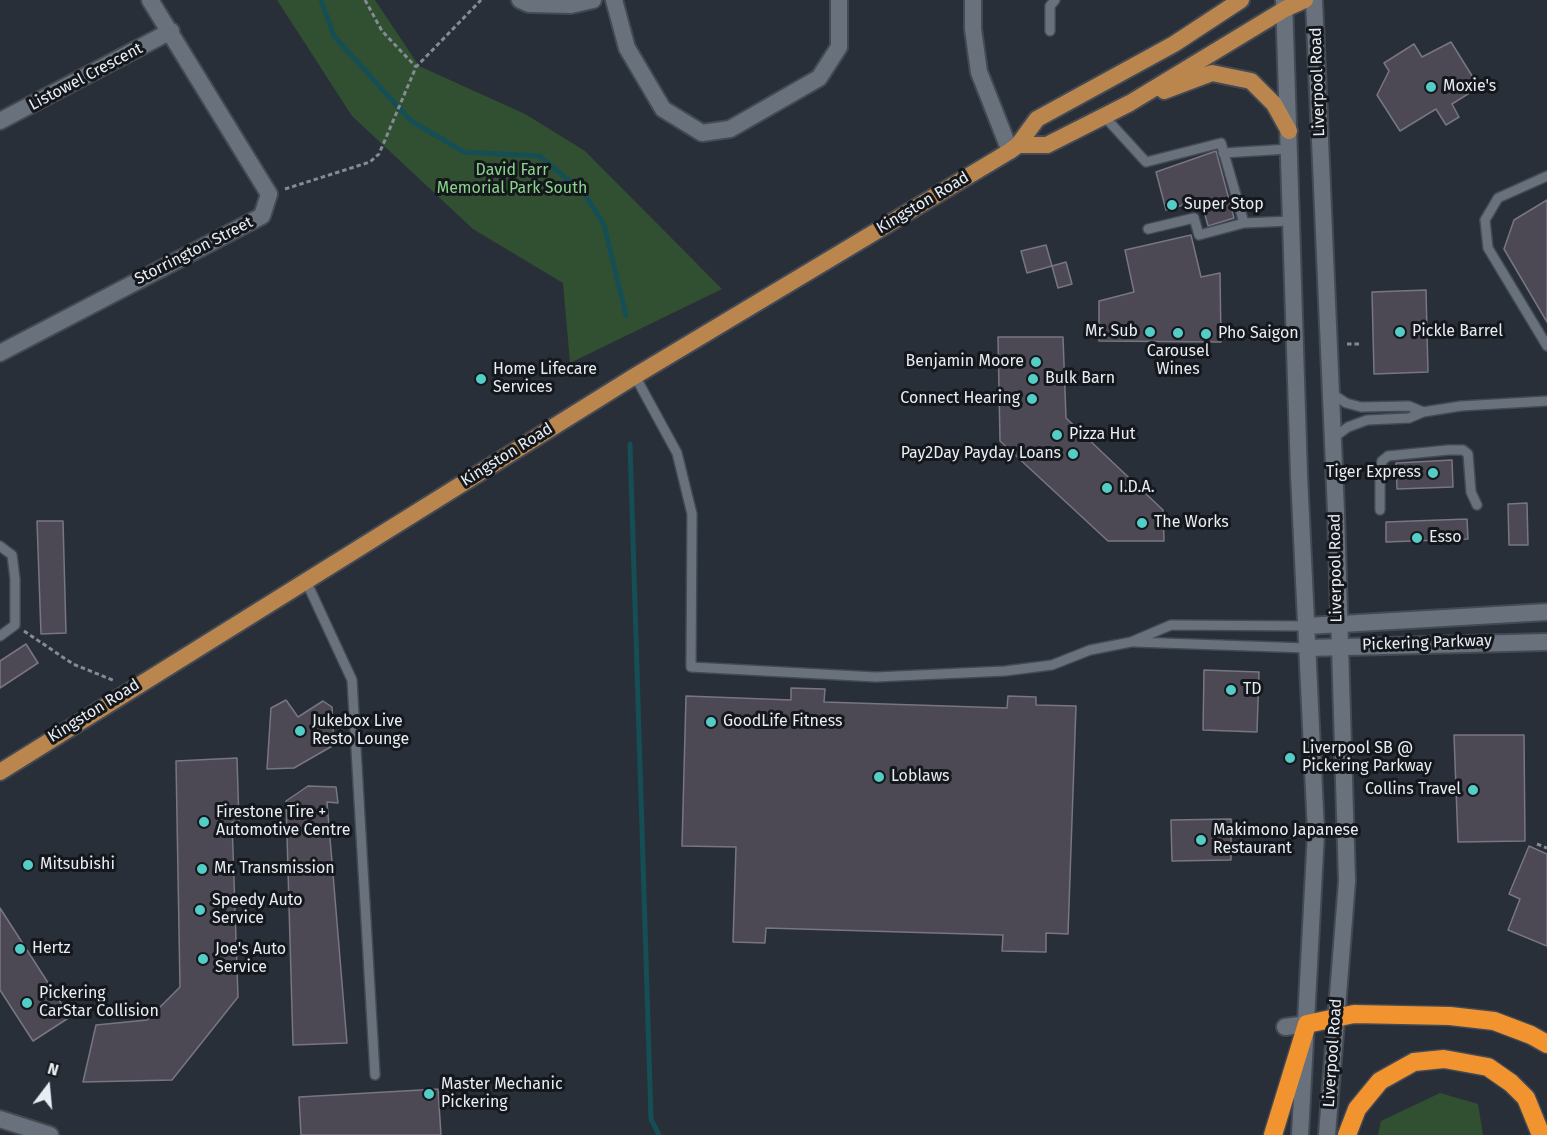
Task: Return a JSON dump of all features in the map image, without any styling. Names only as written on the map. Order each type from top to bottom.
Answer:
[{"type":"highway","points":[[1273,1135],[1307,1024],[1354,1014],[1450,1016],[1494,1021],[1531,1035],[1547,1044]]},
{"type":"highway","points":[[1347,1135],[1356,1109],[1380,1081],[1414,1062],[1444,1059],[1488,1067],[1511,1083],[1526,1098],[1541,1135]]},
{"type":"main road","points":[[150,0],[269,194]]},
{"type":"main road","points":[[519,0],[529,4],[571,5],[593,0]]},
{"type":"main road","points":[[614,0],[627,48],[663,109],[702,133],[730,129],[819,78],[839,47],[840,0]]},
{"type":"main road","points":[[973,0],[973,29],[979,72],[1014,148],[1047,145],[1130,103],[1284,4],[1305,0]]},
{"type":"main road","name":"Kingston Road","points":[[0,771],[635,376],[1014,148],[1037,119],[1174,44],[1241,0]]},
{"type":"main road","name":"Liverpool Road","points":[[1314,0],[1331,440],[1336,512],[1337,624],[1347,881],[1327,1135]]},
{"type":"main road","name":"Liverpool Road","points":[[1284,4],[1306,648],[1316,832],[1300,1135]]},
{"type":"main road","name":"Listowel Crescent","points":[[0,122],[171,31]]},
{"type":"main road","points":[[1130,103],[1212,73],[1238,78],[1259,87],[1274,104],[1289,131]]},
{"type":"main road","name":"Storrington Street","points":[[0,353],[262,216],[269,194]]},
{"type":"main road","name":"Pickering Parkway","points":[[1307,626],[1547,612]]},
{"type":"main road","name":"Pickering Parkway","points":[[1306,648],[1547,642]]},
{"type":"main road","points":[[1285,1027],[1307,1024]]},
{"type":"main road","points":[[0,1119],[50,1135]]},
{"type":"lane","points":[[1050,31],[1050,6],[1055,0]]},
{"type":"lane","points":[[1104,116],[1146,162],[1221,142],[1244,223]]},
{"type":"lane","points":[[1224,153],[1289,149]]},
{"type":"lane","points":[[1547,176],[1498,198],[1485,220],[1488,248],[1547,345]]},
{"type":"lane","points":[[1148,229],[1194,218],[1199,235],[1244,223],[1291,221]]},
{"type":"lane","points":[[635,376],[677,453],[692,514],[692,667],[876,677],[971,673],[1052,665],[1090,650],[1131,642],[1171,625],[1307,626]]},
{"type":"lane","points":[[1329,392],[1346,403],[1360,407],[1409,406],[1423,412]]},
{"type":"lane","points":[[1331,440],[1348,427],[1367,420],[1409,418],[1423,412],[1461,406],[1547,401]]},
{"type":"lane","points":[[1380,510],[1382,461],[1388,456],[1448,450],[1463,450],[1468,454],[1471,492],[1477,505]]},
{"type":"lane","points":[[0,546],[12,555],[15,625],[0,636]]},
{"type":"lane","points":[[306,581],[352,680],[375,1075]]},
{"type":"lane","points":[[1131,642],[1306,648]]},
{"type":"path","points":[[365,0],[382,31],[416,67]]},
{"type":"path","points":[[269,194],[370,162],[379,154],[416,67],[481,0]]},
{"type":"path","points":[[1347,344],[1362,344]]},
{"type":"path","points":[[15,625],[73,664],[132,687]]},
{"type":"path","points":[[1537,844],[1547,848]]},
{"type":"green space","name":"David Farr Memorial Park South","points":[[277,0],[375,0],[419,66],[525,114],[585,151],[722,289],[570,363],[563,283],[473,229],[352,116]]},
{"type":"green space","points":[[1440,1093],[1478,1104],[1483,1135],[1378,1135],[1381,1121]]},
{"type":"building","name":"Moxie's","points":[[1451,42],[1479,87],[1452,104],[1459,117],[1446,125],[1436,109],[1400,131],[1377,95],[1389,71],[1384,63],[1414,44],[1422,57]]},
{"type":"building","points":[[1216,151],[1234,218],[1208,226],[1201,200],[1166,210],[1156,172]]},
{"type":"building","points":[[1547,200],[1547,322],[1504,249],[1514,220]]},
{"type":"building","points":[[1191,235],[1201,277],[1220,273],[1221,342],[1099,341],[1099,301],[1134,292],[1125,250]]},
{"type":"building","points":[[1046,245],[1052,266],[1027,273],[1021,251]]},
{"type":"building","points":[[1066,262],[1072,284],[1058,288],[1052,266]]},
{"type":"building","name":"Pickle Barrel","points":[[1426,290],[1428,372],[1374,374],[1372,292]]},
{"type":"building","points":[[998,337],[1063,337],[1066,418],[1163,510],[1164,541],[1108,541],[1000,441]]},
{"type":"building","points":[[1452,460],[1453,487],[1397,489],[1396,463]]},
{"type":"building","points":[[1527,503],[1528,545],[1509,545],[1508,504]]},
{"type":"building","points":[[1467,519],[1468,539],[1386,542],[1386,522]]},
{"type":"building","points":[[37,521],[63,521],[66,633],[41,634]]},
{"type":"building","points":[[26,644],[38,663],[0,688],[0,661]]},
{"type":"building","points":[[1204,670],[1259,672],[1257,732],[1203,730]]},
{"type":"building","name":"Loblaws","points":[[791,688],[825,689],[824,702],[1007,708],[1008,696],[1036,697],[1036,705],[1076,706],[1068,934],[1046,933],[1046,952],[1002,951],[1003,935],[766,928],[765,943],[733,942],[736,847],[682,846],[686,696],[791,700]]},
{"type":"building","points":[[286,700],[298,717],[323,701],[332,707],[334,745],[294,768],[267,769],[271,708]]},
{"type":"building","points":[[1454,735],[1524,735],[1525,841],[1458,842]]},
{"type":"building","points":[[237,758],[239,822],[232,822],[238,997],[172,1080],[83,1082],[96,1025],[147,1020],[180,987],[176,761]]},
{"type":"building","points":[[308,786],[336,787],[338,803],[327,802],[347,1043],[293,1045],[286,801]]},
{"type":"building","name":"Makimono Japanese Restaurant","points":[[1231,819],[1231,860],[1172,861],[1171,820]]},
{"type":"building","points":[[1529,846],[1547,854],[1547,946],[1508,930],[1520,899],[1509,894]]},
{"type":"building","points":[[0,908],[70,1017],[33,1041],[0,990]]},
{"type":"building","points":[[438,1089],[441,1135],[301,1135],[299,1097]]},
{"type":"waterway","points":[[321,0],[334,36],[411,121],[464,152],[539,156],[584,193],[604,225],[626,315]]},
{"type":"waterway","points":[[630,444],[651,1119],[659,1135]]},
{"type":"place","name":"Moxie's","points":[[1431,87]]},
{"type":"place","name":"Super Stop","points":[[1172,205]]},
{"type":"place","name":"Mr. Sub","points":[[1150,332]]},
{"type":"place","name":"Pickle Barrel","points":[[1400,332]]},
{"type":"place","name":"Carousel Wines","points":[[1178,333]]},
{"type":"place","name":"Pho Saigon","points":[[1206,334]]},
{"type":"place","name":"Benjamin Moore","points":[[1036,362]]},
{"type":"place","name":"Home Lifecare Services","points":[[481,379]]},
{"type":"place","name":"Bulk Barn","points":[[1033,379]]},
{"type":"place","name":"Connect Hearing","points":[[1032,399]]},
{"type":"place","name":"Pizza Hut","points":[[1057,435]]},
{"type":"place","name":"Pay2Day Payday Loans","points":[[1073,454]]},
{"type":"place","name":"Tiger Express","points":[[1433,473]]},
{"type":"place","name":"I.D.A.","points":[[1107,488]]},
{"type":"place","name":"The Works","points":[[1142,523]]},
{"type":"place","name":"Esso","points":[[1417,538]]},
{"type":"place","name":"TD","points":[[1231,690]]},
{"type":"place","name":"GoodLife Fitness","points":[[711,722]]},
{"type":"place","name":"Jukebox Live Resto Lounge","points":[[300,731]]},
{"type":"place","name":"Liverpool SB @ Pickering Parkway","points":[[1290,758]]},
{"type":"place","name":"Loblaws","points":[[879,777]]},
{"type":"place","name":"Collins Travel","points":[[1473,790]]},
{"type":"place","name":"Firestone Tire + Automotive Centre","points":[[204,822]]},
{"type":"place","name":"Makimono Japanese Restaurant","points":[[1201,840]]},
{"type":"place","name":"Mitsubishi","points":[[28,865]]},
{"type":"place","name":"Mr. Transmission","points":[[202,869]]},
{"type":"place","name":"Speedy Auto Service","points":[[200,910]]},
{"type":"place","name":"Hertz","points":[[20,949]]},
{"type":"place","name":"Joe's Auto Service","points":[[203,959]]},
{"type":"place","name":"Pickering CarStar Collision","points":[[27,1003]]},
{"type":"place","name":"Master Mechanic Pickering","points":[[429,1094]]}]
